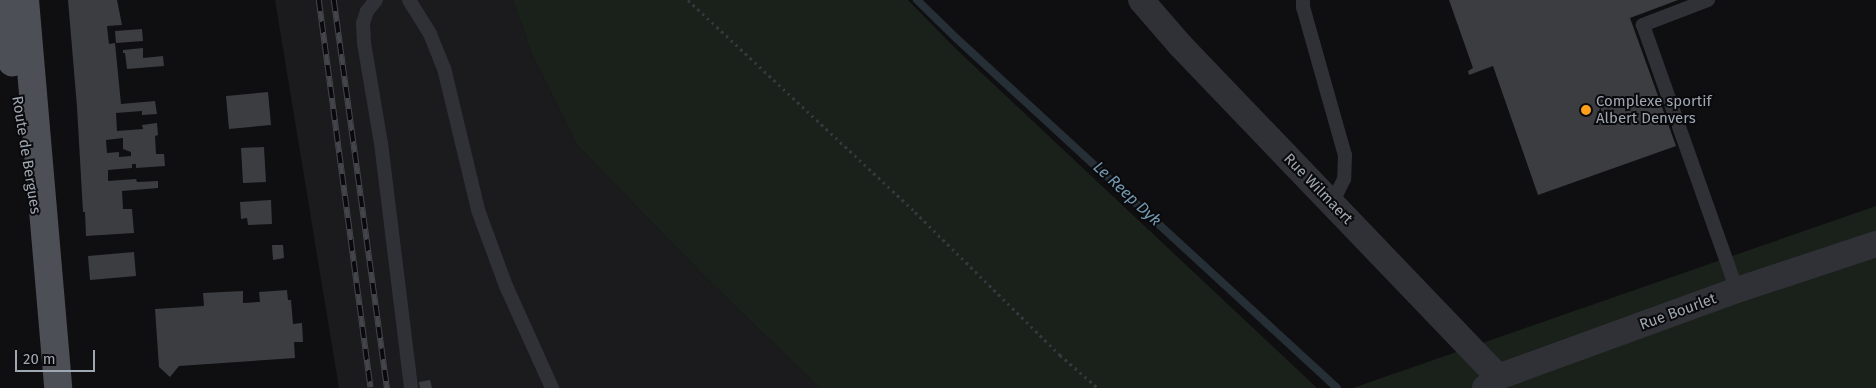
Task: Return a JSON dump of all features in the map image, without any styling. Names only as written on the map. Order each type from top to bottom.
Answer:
[{"type":"main road","name":"Route de Bergues","points":[[4,0],[24,152],[52,310]]},
{"type":"main road","name":"Route de Bergues","points":[[25,0],[30,80],[58,388]]},
{"type":"street","name":"Rue Wilmaert","points":[[1141,0],[1174,38],[1332,204],[1491,382]]},
{"type":"street","name":"Rue Bourlet","points":[[1491,382],[1737,290],[1876,244]]},
{"type":"lane","points":[[376,0],[368,11],[363,23],[364,43],[381,143],[411,388]]},
{"type":"lane","points":[[409,0],[430,34],[444,68],[478,210],[506,286],[552,388]]},
{"type":"lane","points":[[1303,0],[1303,7],[1345,155],[1344,179],[1332,204]]},
{"type":"lane","points":[[1708,0],[1643,25],[1737,290]]},
{"type":"path","points":[[688,0],[915,212],[1060,355],[1098,388]]},
{"type":"shaded area","points":[[275,0],[513,0],[532,54],[577,145],[707,279],[820,388],[339,388]]},
{"type":"shaded area","points":[[513,0],[908,0],[955,48],[1317,388],[820,388],[707,279],[577,145],[532,54]]},
{"type":"shaded area","points":[[1876,206],[1876,388],[1353,388]]},
{"type":"building","points":[[68,0],[117,0],[122,25],[107,26],[109,44],[115,43],[121,104],[155,101],[157,114],[142,115],[142,111],[116,113],[117,131],[143,129],[142,125],[157,123],[158,135],[155,136],[156,154],[164,154],[165,166],[136,168],[136,164],[132,164],[132,168],[108,170],[108,181],[136,179],[137,182],[158,181],[158,188],[122,191],[123,209],[132,209],[134,233],[86,236]],"holes":[[[123,138],[123,149],[131,152],[131,156],[119,157],[119,152],[107,153],[106,140]]]},
{"type":"building","name":"Complexe sportif Albert Denvers","points":[[1449,0],[1678,0],[1630,18],[1676,146],[1538,195],[1493,66],[1469,75],[1468,71],[1473,68]]},
{"type":"building","points":[[142,29],[143,41],[116,43],[115,31]]},
{"type":"building","points":[[143,48],[143,58],[163,56],[164,66],[127,69],[123,50]]},
{"type":"building","points":[[268,92],[271,125],[229,129],[226,96]]},
{"type":"building","points":[[264,147],[266,182],[243,183],[241,148]]},
{"type":"building","points":[[271,200],[272,224],[248,225],[247,218],[241,219],[240,202]]},
{"type":"building","points":[[272,245],[283,245],[284,258],[273,260]]},
{"type":"building","points":[[134,252],[136,276],[90,280],[88,256]]},
{"type":"building","points":[[287,290],[288,300],[291,300],[293,324],[302,323],[303,342],[294,342],[295,358],[179,366],[170,377],[159,367],[155,309],[204,306],[203,293],[243,291],[243,303],[260,302],[259,292]]},
{"type":"building","points":[[430,380],[432,388],[420,388],[419,382]]},
{"type":"waterway","name":"Le Reep Dyk","points":[[917,0],[1337,388]]},
{"type":"railway","points":[[319,0],[371,388]]},
{"type":"railway","points":[[334,0],[387,388]]},
{"type":"place","name":"Complexe sportif Albert Denvers","points":[[1586,110]]}]
